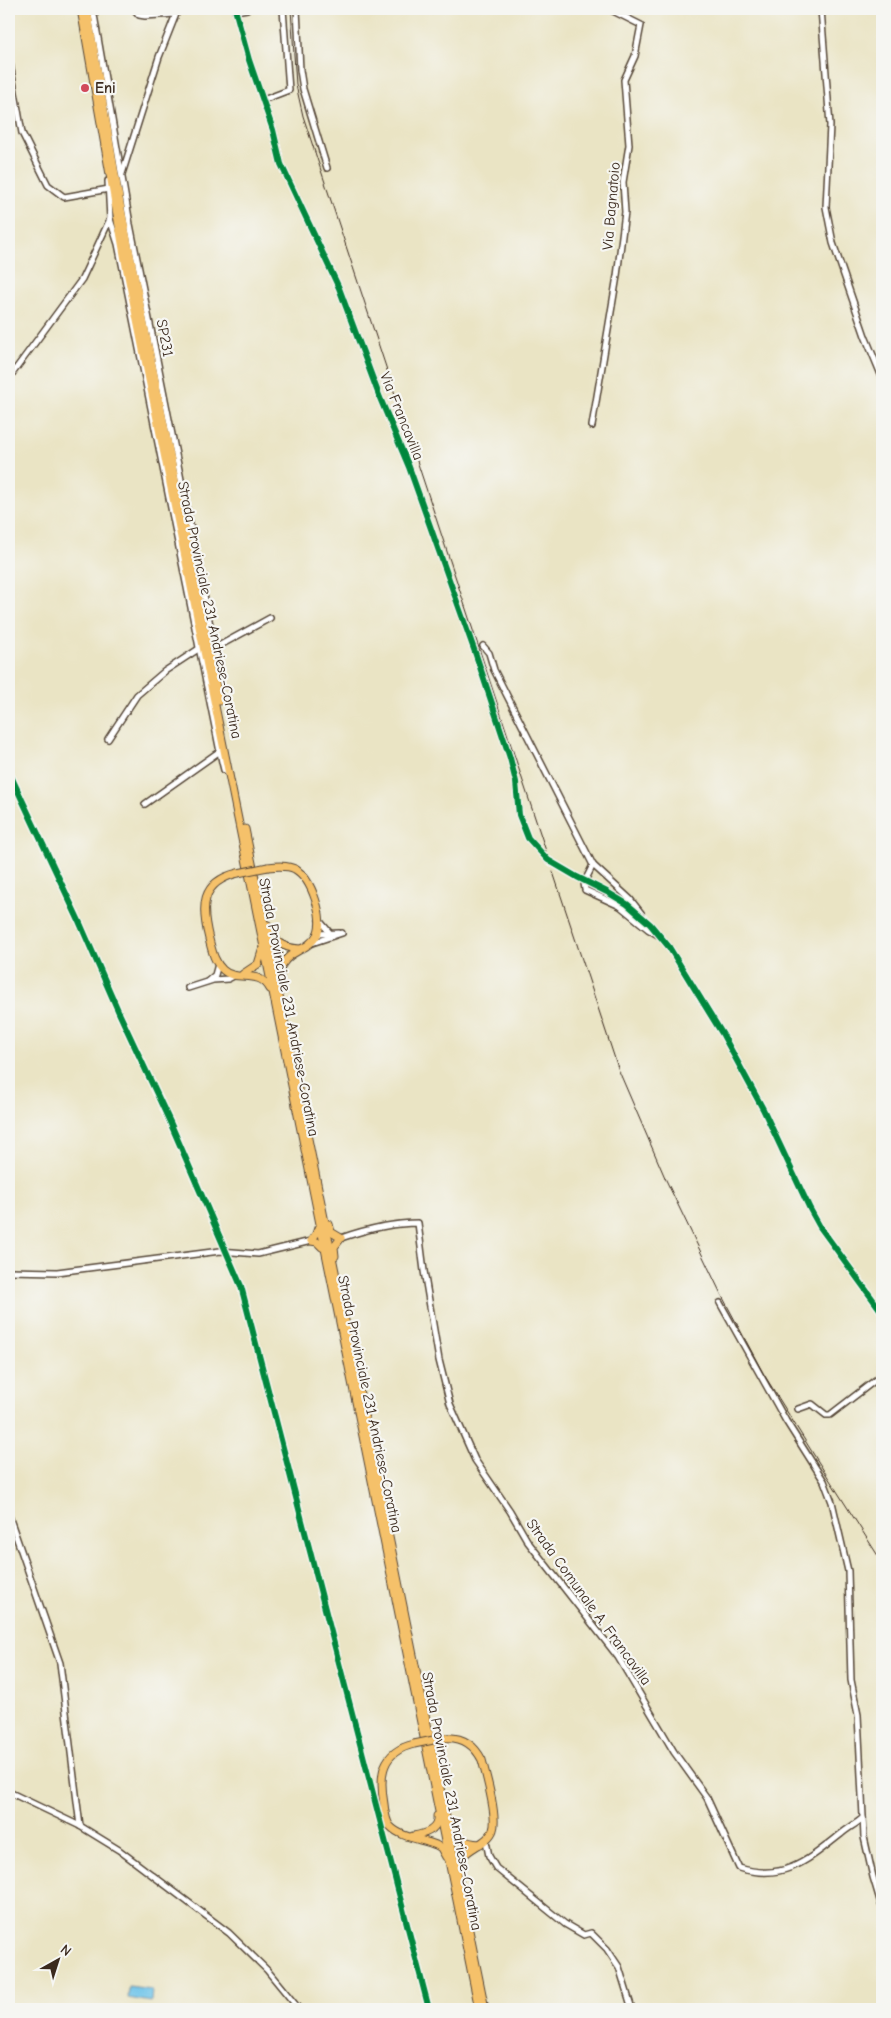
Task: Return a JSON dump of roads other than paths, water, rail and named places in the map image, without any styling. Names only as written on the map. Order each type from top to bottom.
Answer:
[{"type":"highway","name":"Strada Provinciale 231 Andriese-Coratina","points":[[81,9],[106,161],[170,490],[230,775],[310,1183],[334,1287],[351,1342],[462,1910],[479,2009]]},
{"type":"highway","name":"Strada Provinciale 231 Andriese-Coratina","points":[[87,9],[120,204],[313,1166],[334,1287]]},
{"type":"highway","points":[[275,1009],[270,990],[264,982],[250,975],[237,976],[224,972],[212,951],[203,906],[206,896],[213,885],[220,879],[268,867],[288,867],[302,875],[313,893],[319,920],[317,934],[312,943],[286,959],[280,969],[280,986],[277,989]]},
{"type":"highway","points":[[258,894],[264,906],[270,932],[275,939],[287,948],[303,949]]},
{"type":"highway","points":[[237,976],[258,964],[262,944]]},
{"type":"highway","points":[[313,1166],[319,1180],[330,1228],[334,1235],[341,1238],[336,1243],[334,1251],[340,1280],[334,1287]]},
{"type":"highway","points":[[310,1183],[318,1228],[311,1241],[317,1242],[322,1246],[334,1287]]},
{"type":"highway","points":[[443,1738],[458,1738],[466,1741],[473,1746],[482,1760],[495,1821],[490,1836],[463,1856],[458,1864],[464,1893],[462,1910],[453,1893],[444,1852],[436,1845],[397,1832],[390,1825],[386,1818],[381,1782],[382,1773],[390,1757],[398,1750],[414,1744],[443,1738]]},
{"type":"highway","points":[[412,1836],[427,1833],[438,1822],[432,1790],[436,1777]]},
{"type":"highway","points":[[436,1777],[452,1830],[465,1842],[483,1842]]},
{"type":"highway","name":"Strada Provinciale 231 Andriese-Coratina","points":[[462,1910],[485,2009]]},
{"type":"street","name":"SP231","points":[[93,9],[130,224],[215,648],[216,655],[213,670]]},
{"type":"street","points":[[134,9],[139,15],[145,16],[177,11]]},
{"type":"street","points":[[235,10],[247,9]]},
{"type":"street","points":[[263,100],[289,90],[283,9]]},
{"type":"street","points":[[297,9],[300,70],[303,90],[327,168]]},
{"type":"street","name":"Via Bagnatoio","points":[[592,426],[601,362],[617,276],[622,222],[625,212],[623,182],[629,145],[624,80],[636,56],[641,25],[609,9]]},
{"type":"street","points":[[820,9],[830,125],[826,207],[833,243],[864,336],[882,377]]},
{"type":"street","name":"Via Francavilla","points":[[235,10],[282,164],[340,288],[380,398],[409,467],[476,655],[514,773],[519,814],[528,838],[548,860],[577,878],[629,902]]},
{"type":"street","points":[[122,175],[159,57],[177,11]]},
{"type":"street","points":[[9,58],[22,133],[48,185],[64,197],[109,189]]},
{"type":"street","points":[[116,148],[123,153],[131,149]]},
{"type":"street","points":[[106,161],[110,219],[118,244],[224,770],[230,775]]},
{"type":"street","points":[[9,378],[82,279],[110,219]]},
{"type":"street","points":[[215,648],[270,618]]},
{"type":"street","points":[[483,646],[489,653],[494,670],[593,865],[643,916],[669,946],[724,1035],[763,1109],[820,1227],[882,1312]]},
{"type":"street","points":[[108,739],[137,695],[165,672],[200,648]]},
{"type":"street","points":[[145,804],[220,751]]},
{"type":"street","points":[[587,877],[593,865]]},
{"type":"street","points":[[584,883],[585,890],[620,906],[648,930],[660,936]]},
{"type":"street","points":[[319,920],[331,935]]},
{"type":"street","points":[[317,934],[331,935]]},
{"type":"street","points":[[312,943],[331,935]]},
{"type":"street","points":[[213,981],[218,964]]},
{"type":"street","points":[[213,981],[224,972]]},
{"type":"street","points":[[188,988],[237,976]]},
{"type":"street","name":"Strada Comunale A. Francavilla","points":[[341,1238],[380,1226],[398,1223],[418,1223],[424,1271],[441,1369],[450,1404],[475,1460],[510,1511],[528,1542],[618,1657],[674,1752],[707,1798],[739,1868],[768,1872],[788,1870],[823,1849],[863,1818]]},
{"type":"street","points":[[9,1271],[57,1272],[220,1251],[258,1254],[311,1241]]},
{"type":"street","points":[[720,1303],[786,1421],[824,1481],[832,1502],[848,1571],[851,1680],[858,1715],[864,1837],[872,1877],[882,1907]]},
{"type":"street","points":[[798,1409],[812,1404],[826,1415],[832,1414],[882,1375]]},
{"type":"street","points":[[9,1516],[60,1663],[80,1826]]},
{"type":"street","points":[[9,1792],[80,1826],[119,1850],[229,1933],[267,1970],[299,2009]]},
{"type":"street","points":[[483,1842],[496,1868],[565,1924],[584,1935],[590,1934],[607,1949],[619,1967],[632,2009]]},
{"type":"water","points":[[129,1987],[152,1990],[151,2002],[128,1998]]},
{"type":"railway","points":[[291,9],[296,85],[303,116],[546,851]]},
{"type":"railway","points":[[553,872],[619,1071],[666,1180],[721,1294],[763,1373],[882,1562]]},
{"type":"place","name":"Eni","points":[[85,88]]}]
